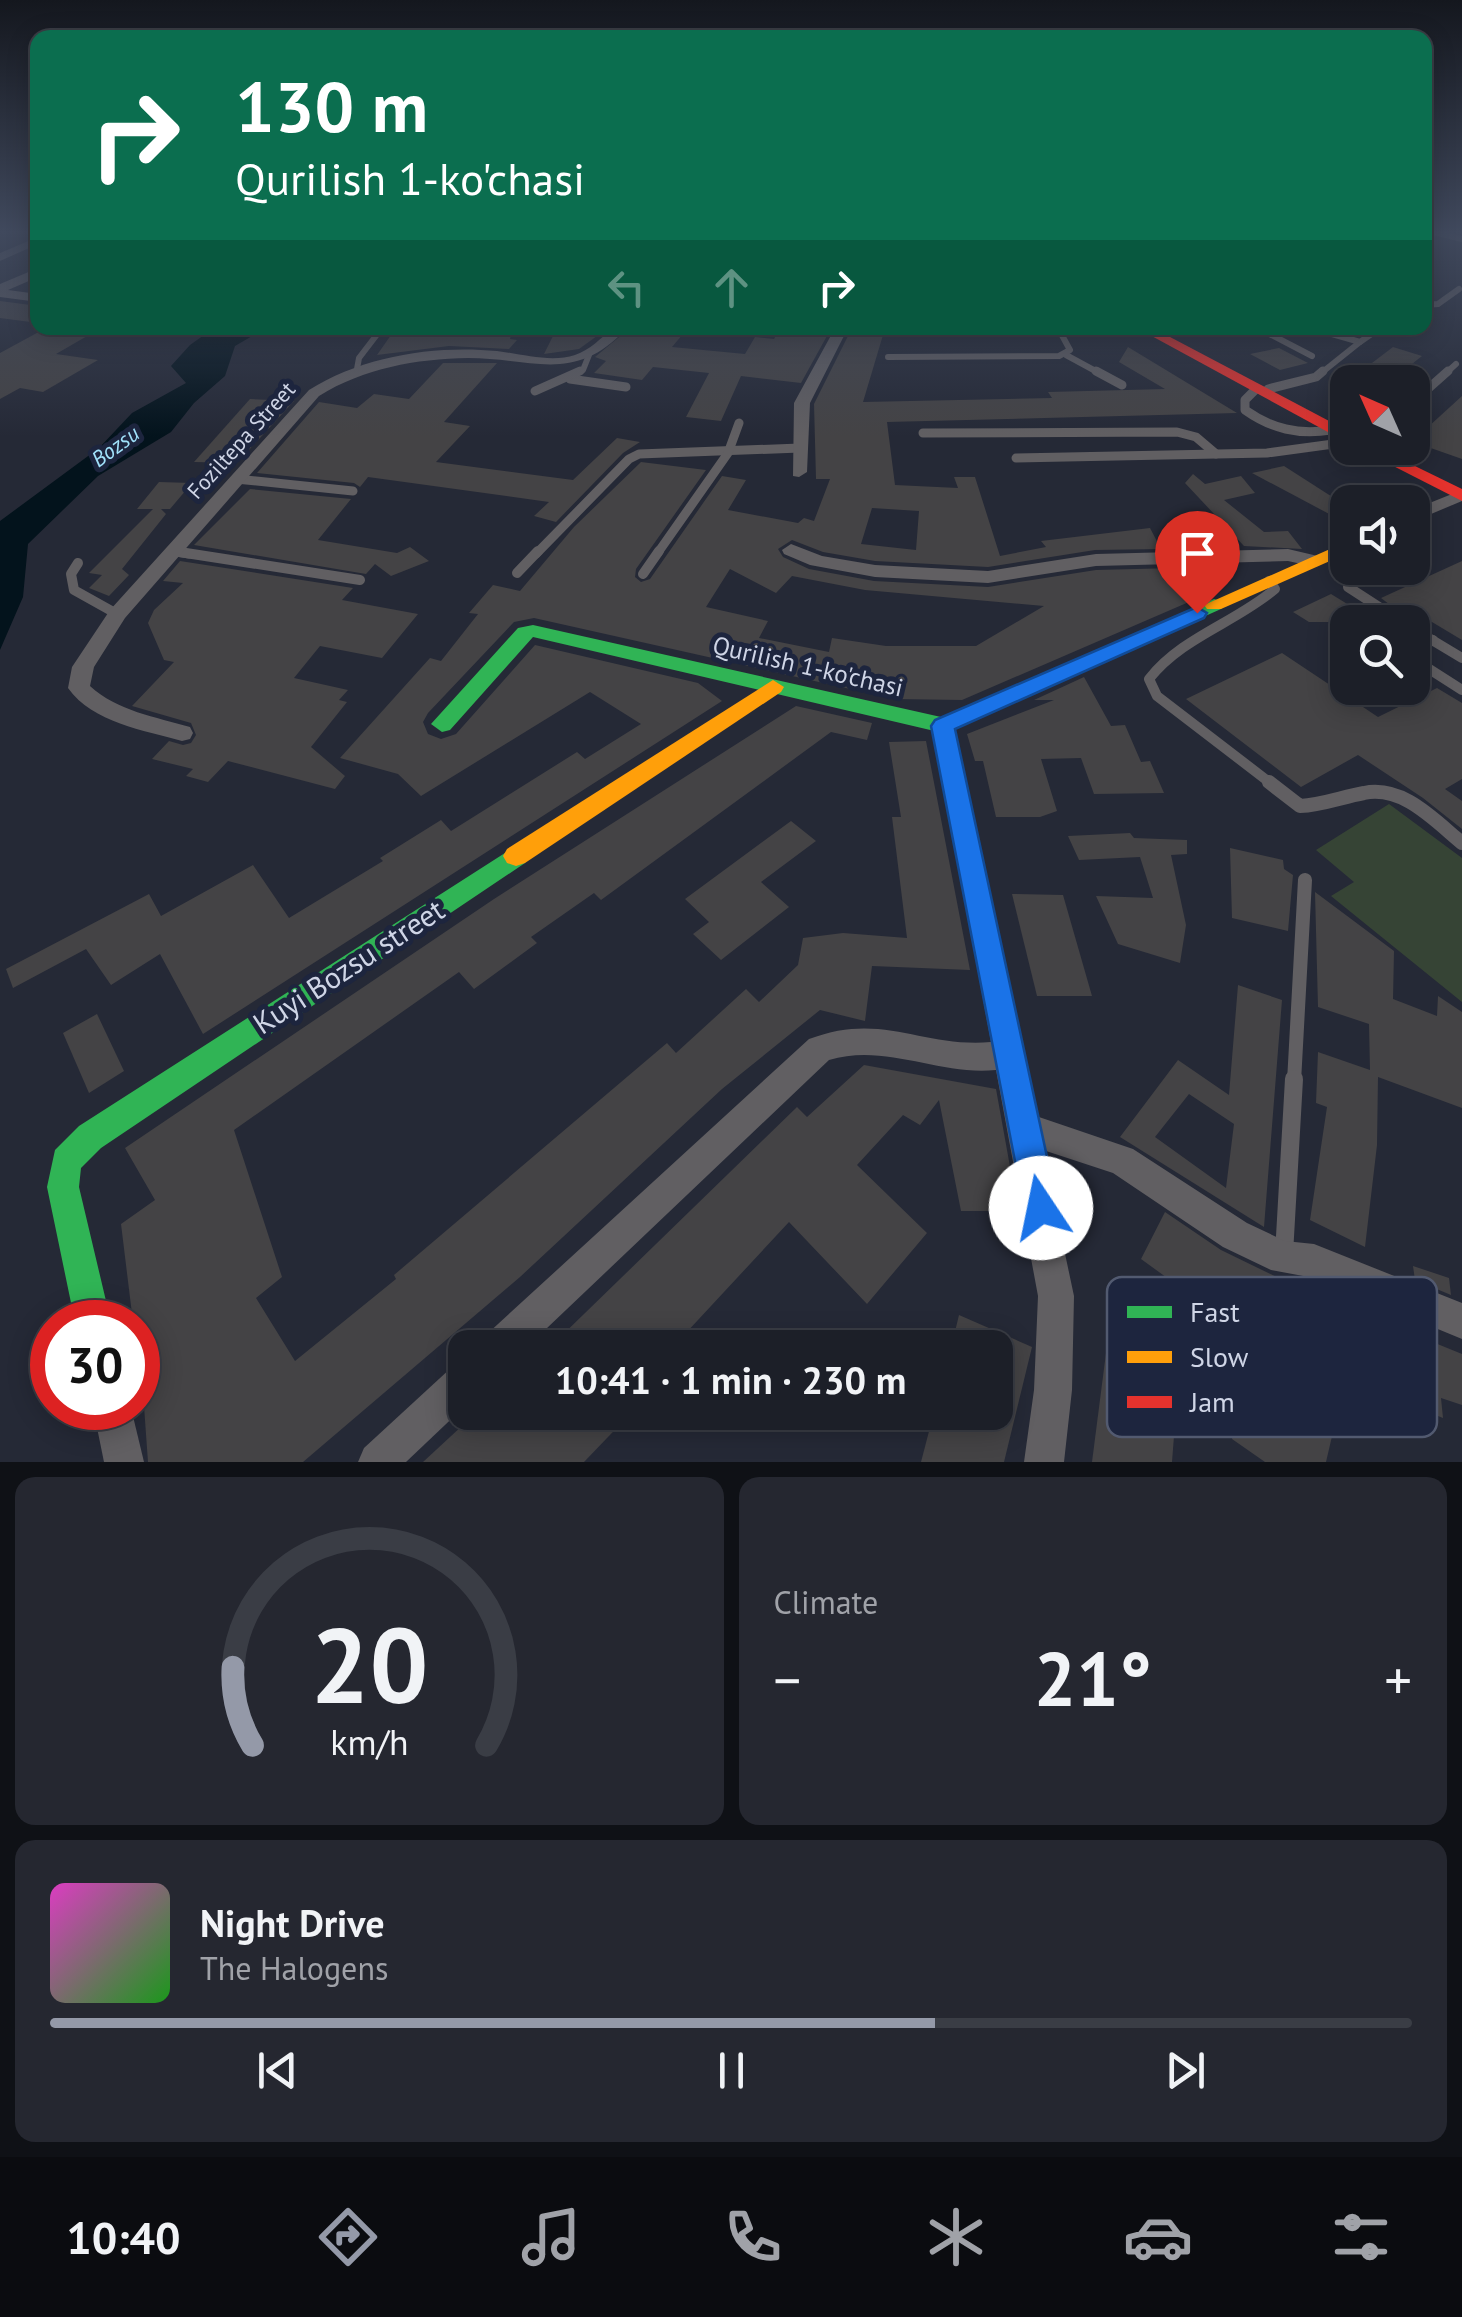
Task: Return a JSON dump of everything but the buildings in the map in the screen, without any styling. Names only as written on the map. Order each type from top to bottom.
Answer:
[{"type":"street","points":[[589,355],[612,335]]},
{"type":"street","points":[[799,472],[805,391],[838,335]]},
{"type":"street","points":[[1157,335],[1330,427]]},
{"type":"street","points":[[1169,335],[1262,390]]},
{"type":"street","name":"Foziltepa Street","points":[[182,733],[114,711],[79,688],[83,667],[117,614],[314,393],[332,378],[357,369],[488,354],[558,363],[589,355]]},
{"type":"street","points":[[1400,465],[1462,496]]},
{"type":"street","points":[[1419,465],[1462,486]]},
{"type":"street","points":[[1430,509],[1462,496]]},
{"type":"street","points":[[791,550],[817,561],[875,571],[988,577],[1119,558],[1288,555],[1315,561]]},
{"type":"street","points":[[1044,1462],[1053,1390],[1056,1296],[943,726],[1330,554]]},
{"type":"street","name":"Qurilish 1-ko'chasi","points":[[442,724],[525,633],[534,631],[943,726]]},
{"type":"street","name":"Kuyi Bozsu street","points":[[88,1300],[63,1187],[66,1162],[90,1136],[774,687]]},
{"type":"street","points":[[518,1330],[820,1049],[848,1038],[895,1040],[967,1057],[1010,1054]]},
{"type":"street","points":[[1024,1128],[1122,1160],[1235,1235],[1283,1258],[1314,1261],[1353,1277]]},
{"type":"street","points":[[1437,1311],[1462,1321]]},
{"type":"street","points":[[378,1462],[448,1396]]},
{"type":"street","points":[[117,1430],[124,1462]]},
{"type":"lane","points":[[357,369],[377,335]]},
{"type":"lane","points":[[1062,335],[1070,350],[1066,355]]},
{"type":"lane","points":[[1272,335],[1312,356]]},
{"type":"lane","points":[[1336,335],[1360,342]]},
{"type":"lane","points":[[1262,390],[1316,377],[1370,335]]},
{"type":"lane","points":[[534,391],[584,370],[589,355]]},
{"type":"lane","points":[[888,357],[1066,355],[1089,364],[1122,386]]},
{"type":"lane","points":[[1430,386],[1456,364]]},
{"type":"lane","points":[[570,378],[626,387]]},
{"type":"lane","points":[[643,574],[728,453],[739,422]]},
{"type":"lane","points":[[923,433],[1177,432],[1196,436],[1216,454]]},
{"type":"lane","points":[[1016,458],[1268,453],[1330,438]]},
{"type":"lane","points":[[518,573],[629,459],[658,452],[800,448]]},
{"type":"lane","points":[[236,480],[354,491]]},
{"type":"lane","points":[[171,552],[360,580]]},
{"type":"lane","points":[[78,563],[71,574],[74,590],[117,614]]},
{"type":"lane","points":[[1269,581],[1275,590],[1261,604],[1160,662],[1150,679],[1157,696],[1300,806],[1328,806],[1370,791],[1390,791],[1462,843]]},
{"type":"lane","points":[[1349,585],[1355,595],[1372,605]]},
{"type":"lane","points":[[1430,638],[1462,658]]},
{"type":"lane","points":[[1430,667],[1462,690]]},
{"type":"lane","points":[[1283,1258],[1304,880]]},
{"type":"green space","points":[[1389,804],[1462,858],[1462,1002],[1331,896],[1354,882],[1316,850]]},
{"type":"water","name":"Bozsu","points":[[204,335],[254,335],[235,346],[225,376],[194,403],[171,432],[98,476],[28,544],[23,597],[0,650],[0,521],[99,448],[132,413],[186,383],[171,366]]},
{"type":"traffic: fast","points":[[442,724],[525,633],[533,631],[943,725],[1214,605]]},
{"type":"traffic: fast","points":[[88,1300],[63,1187],[66,1161],[90,1137],[516,856]]},
{"type":"traffic: slow","points":[[1214,605],[1330,554]]},
{"type":"traffic: slow","points":[[516,856],[773,687]]},
{"type":"traffic: jam","points":[[1157,335],[1330,428]]},
{"type":"traffic: jam","points":[[1400,465],[1462,496]]},
{"type":"route","points":[[1041,1208],[943,726],[1197,613]]}]
